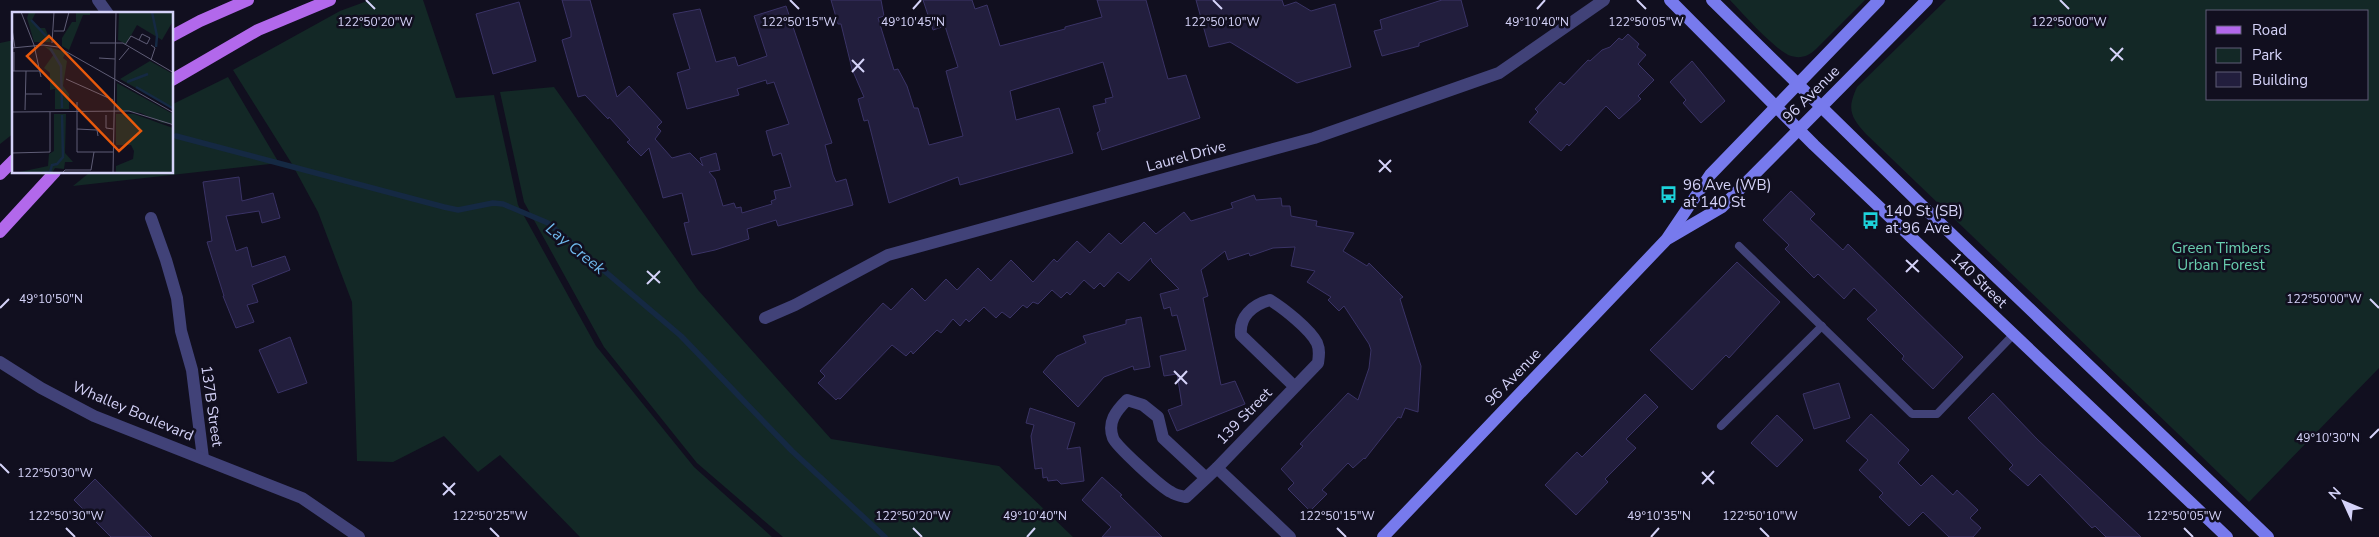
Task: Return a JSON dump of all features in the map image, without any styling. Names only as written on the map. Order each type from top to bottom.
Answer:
[{"type":"main road","points":[[174,35],[248,0]]},
{"type":"main road","points":[[174,79],[258,30],[330,0]]},
{"type":"main road","name":"140 Street","points":[[1670,0],[1798,129],[2227,537]]},
{"type":"main road","name":"140 Street","points":[[1712,0],[2268,537]]},
{"type":"main road","name":"96 Avenue","points":[[1383,537],[1666,240],[1710,175],[1880,0]]},
{"type":"main road","name":"96 Avenue","points":[[1666,240],[1722,207],[1927,0]]},
{"type":"main road","points":[[0,174],[12,162]]},
{"type":"main road","points":[[0,232],[53,174]]},
{"type":"street","points":[[98,0],[107,12]]},
{"type":"street","name":"Laurel Drive","points":[[765,318],[795,305],[888,255],[1314,138],[1498,73],[1604,0]]},
{"type":"street","name":"137B Street","points":[[151,218],[177,298],[181,331],[192,370],[203,458],[302,498],[359,537]]},
{"type":"street","name":"139 Street","points":[[1206,478],[1163,438],[1158,417],[1143,405],[1127,400],[1115,412],[1112,423],[1113,440],[1141,468],[1170,492],[1186,497],[1217,468],[1295,387],[1318,363],[1320,352],[1316,341],[1284,308],[1270,300],[1254,307],[1242,321],[1242,336],[1295,387]]},
{"type":"street","name":"Whalley Boulevard","points":[[0,362],[41,388],[94,416],[203,458]]},
{"type":"street","name":"139 Street","points":[[1217,468],[1290,537]]},
{"type":"lane","points":[[1740,246],[1912,414],[1937,414],[2013,335]]},
{"type":"lane","points":[[1721,426],[1822,326]]},
{"type":"green space","points":[[370,0],[423,0],[456,98],[494,95],[518,205],[596,346],[694,467],[772,537],[580,537],[500,455],[478,472],[444,436],[393,462],[357,461],[352,302],[318,212],[292,164],[233,70],[340,11]]},
{"type":"green space","points":[[1730,0],[1865,0],[1813,51],[1808,55],[1798,57],[1791,56],[1777,47]]},
{"type":"green space","name":"Green Timbers Urban Forest","points":[[1946,0],[2379,0],[2379,368],[2249,502],[1866,134],[1853,117],[1851,107],[1857,87]]},
{"type":"green space","points":[[12,40],[12,135],[0,144],[0,43]]},
{"type":"green space","points":[[228,77],[279,163],[73,186],[88,174],[174,174],[174,104]]},
{"type":"green space","points":[[554,87],[698,290],[831,439],[999,466],[1073,537],[783,537],[697,463],[604,347],[524,202],[500,92]]},
{"type":"building","points":[[562,0],[590,0],[617,97],[629,86],[662,122],[657,127],[661,131],[655,139],[672,158],[690,153],[703,166],[700,158],[716,153],[720,170],[709,172],[715,179],[723,206],[734,203],[736,208],[741,207],[742,213],[772,204],[771,201],[776,199],[774,191],[791,187],[781,153],[773,156],[766,131],[789,124],[774,82],[767,84],[766,80],[737,89],[739,95],[687,109],[677,73],[690,69],[673,14],[700,9],[716,62],[735,57],[738,66],[767,56],[754,16],[786,6],[832,143],[825,145],[833,175],[836,182],[846,179],[853,205],[778,226],[776,220],[747,229],[749,239],[692,255],[684,223],[689,222],[682,193],[663,198],[649,148],[641,156],[627,142],[630,140],[609,117],[608,119],[585,95],[578,97],[562,40],[571,37],[571,32]]},
{"type":"building","points":[[831,0],[881,0],[884,16],[878,18],[894,70],[898,69],[907,86],[914,108],[918,108],[929,145],[963,136],[946,71],[958,67],[945,26],[933,30],[923,0],[972,0],[975,9],[987,5],[1000,46],[1102,17],[1097,0],[1146,0],[1168,79],[1186,75],[1200,118],[1102,150],[1097,133],[1100,131],[1093,106],[1106,103],[1105,99],[1113,97],[1103,62],[1010,91],[1016,120],[1059,108],[1073,153],[960,185],[958,177],[889,203],[868,120],[864,121],[858,99],[864,97],[852,69],[841,24],[838,24]]},
{"type":"building","points":[[1196,0],[1282,0],[1284,6],[1296,2],[1311,11],[1335,4],[1351,67],[1297,83],[1230,42],[1209,47]]},
{"type":"building","points":[[1442,0],[1461,0],[1468,26],[1419,43],[1419,46],[1382,56],[1374,31],[1382,29],[1380,20]]},
{"type":"building","points":[[519,2],[536,61],[493,74],[476,14]]},
{"type":"building","points":[[1628,34],[1639,44],[1637,47],[1646,55],[1638,64],[1654,80],[1638,96],[1641,99],[1619,119],[1606,106],[1569,146],[1567,144],[1561,151],[1529,122],[1538,112],[1535,109],[1560,82],[1564,85],[1588,60],[1590,61],[1602,50],[1610,47],[1619,38],[1622,40]]},
{"type":"building","points":[[1692,61],[1725,101],[1701,123],[1683,103],[1686,100],[1670,82]]},
{"type":"building","points":[[239,177],[242,201],[273,193],[280,218],[262,223],[259,211],[226,216],[236,251],[247,247],[252,267],[285,256],[290,270],[252,285],[258,302],[247,305],[254,322],[236,328],[223,296],[207,242],[212,241],[203,182]]},
{"type":"building","points":[[1791,191],[1815,214],[1810,219],[1843,250],[1848,244],[1963,357],[1933,389],[1902,359],[1904,356],[1867,319],[1877,310],[1854,288],[1844,299],[1818,274],[1814,278],[1785,249],[1789,245],[1763,220]]},
{"type":"building","points":[[1254,195],[1256,200],[1281,198],[1282,206],[1290,206],[1291,216],[1317,221],[1316,226],[1354,233],[1343,251],[1367,266],[1369,263],[1403,297],[1400,299],[1421,366],[1418,412],[1405,408],[1401,418],[1398,417],[1365,459],[1353,468],[1348,463],[1322,490],[1327,494],[1310,511],[1288,489],[1294,483],[1281,469],[1303,446],[1300,444],[1348,393],[1358,400],[1369,368],[1371,350],[1344,306],[1339,311],[1328,300],[1331,297],[1307,282],[1315,271],[1291,266],[1295,247],[1273,248],[1250,256],[1249,253],[1228,260],[1225,251],[1201,270],[1208,296],[1203,298],[1221,385],[1235,381],[1245,404],[1177,431],[1168,410],[1182,405],[1177,374],[1164,376],[1160,356],[1186,350],[1177,315],[1172,316],[1170,307],[1164,309],[1160,294],[1179,289],[1152,262],[1151,258],[1129,281],[1118,272],[1104,287],[1100,283],[1094,289],[1084,280],[1070,295],[1067,292],[1061,298],[1052,290],[1038,304],[1033,302],[1027,308],[1023,305],[1010,318],[1002,312],[996,318],[984,307],[969,322],[966,319],[960,326],[953,319],[941,333],[937,330],[913,354],[911,351],[906,356],[892,345],[840,399],[836,400],[818,383],[825,376],[820,371],[883,303],[891,310],[912,288],[925,301],[946,279],[957,290],[978,268],[991,281],[1011,260],[1033,282],[1054,259],[1057,262],[1077,241],[1090,253],[1109,233],[1121,244],[1144,222],[1156,234],[1184,212],[1191,221],[1233,208],[1231,203]]},
{"type":"building","points":[[1737,262],[1780,302],[1729,358],[1726,355],[1692,390],[1650,350]]},
{"type":"building","points":[[1141,317],[1150,367],[1134,370],[1133,366],[1104,377],[1078,407],[1043,372],[1057,356],[1086,343],[1083,336],[1126,324],[1126,320]]},
{"type":"building","points":[[290,337],[307,383],[278,393],[259,350]]},
{"type":"building","points":[[1839,383],[1850,418],[1814,429],[1803,394]]},
{"type":"building","points":[[1993,393],[2037,439],[2141,537],[2106,537],[2095,526],[2092,528],[2040,474],[2028,486],[2009,469],[2013,465],[1968,418]]},
{"type":"building","points":[[1645,394],[1658,407],[1626,439],[1636,448],[1605,479],[1608,482],[1576,515],[1545,485],[1577,452],[1582,457]]},
{"type":"building","points":[[1030,408],[1075,423],[1067,449],[1080,447],[1084,481],[1061,484],[1057,480],[1048,481],[1047,477],[1043,478],[1042,468],[1035,469],[1031,436],[1034,425],[1026,423]]},
{"type":"building","points":[[1871,414],[1909,450],[1898,463],[1921,486],[1932,475],[1953,495],[1957,490],[1978,510],[1970,518],[1981,528],[1973,537],[1949,537],[1923,512],[1909,526],[1879,497],[1883,493],[1859,470],[1868,460],[1846,441]]},
{"type":"building","points":[[1777,415],[1803,440],[1777,467],[1751,443]]},
{"type":"building","points":[[1102,477],[1162,537],[1102,537],[1111,527],[1082,500]]},
{"type":"building","points":[[95,479],[152,537],[111,537],[74,500]]},
{"type":"waterway","name":"Lay Creek","points":[[176,136],[458,210],[493,203],[503,204],[548,223],[681,336],[792,451],[885,537]]},
{"type":"place","name":"96 Ave (WB) at 140 St","points":[[1669,194]]},
{"type":"place","name":"140 St (SB) at 96 Ave","points":[[1871,220]]}]
